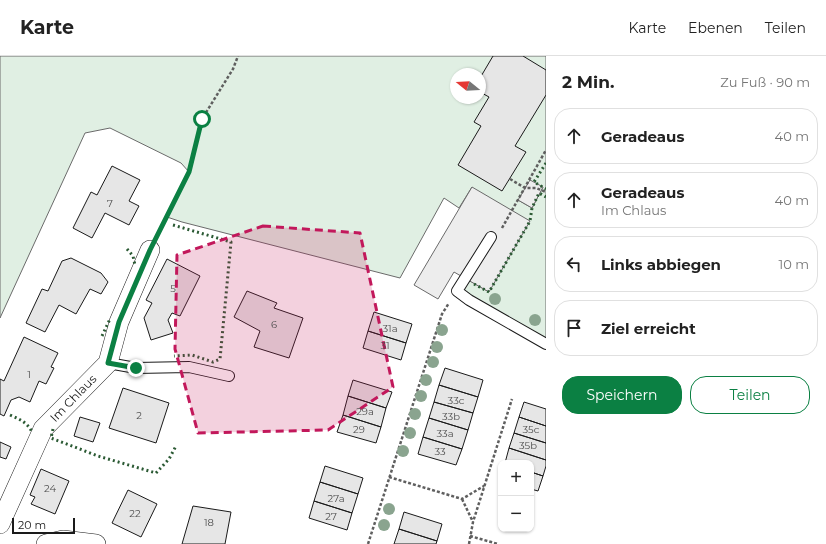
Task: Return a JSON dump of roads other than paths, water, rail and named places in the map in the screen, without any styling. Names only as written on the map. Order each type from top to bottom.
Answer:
[{"type":"street","name":"Im Chlaus","points":[[0,524],[43,429],[108,363],[119,322],[150,250]]},
{"type":"street","points":[[46,544],[63,540],[96,544]]},
{"type":"lane","points":[[491,238],[457,291],[469,300],[546,344]]},
{"type":"lane","points":[[108,363],[136,368],[189,367],[229,376]]}]
